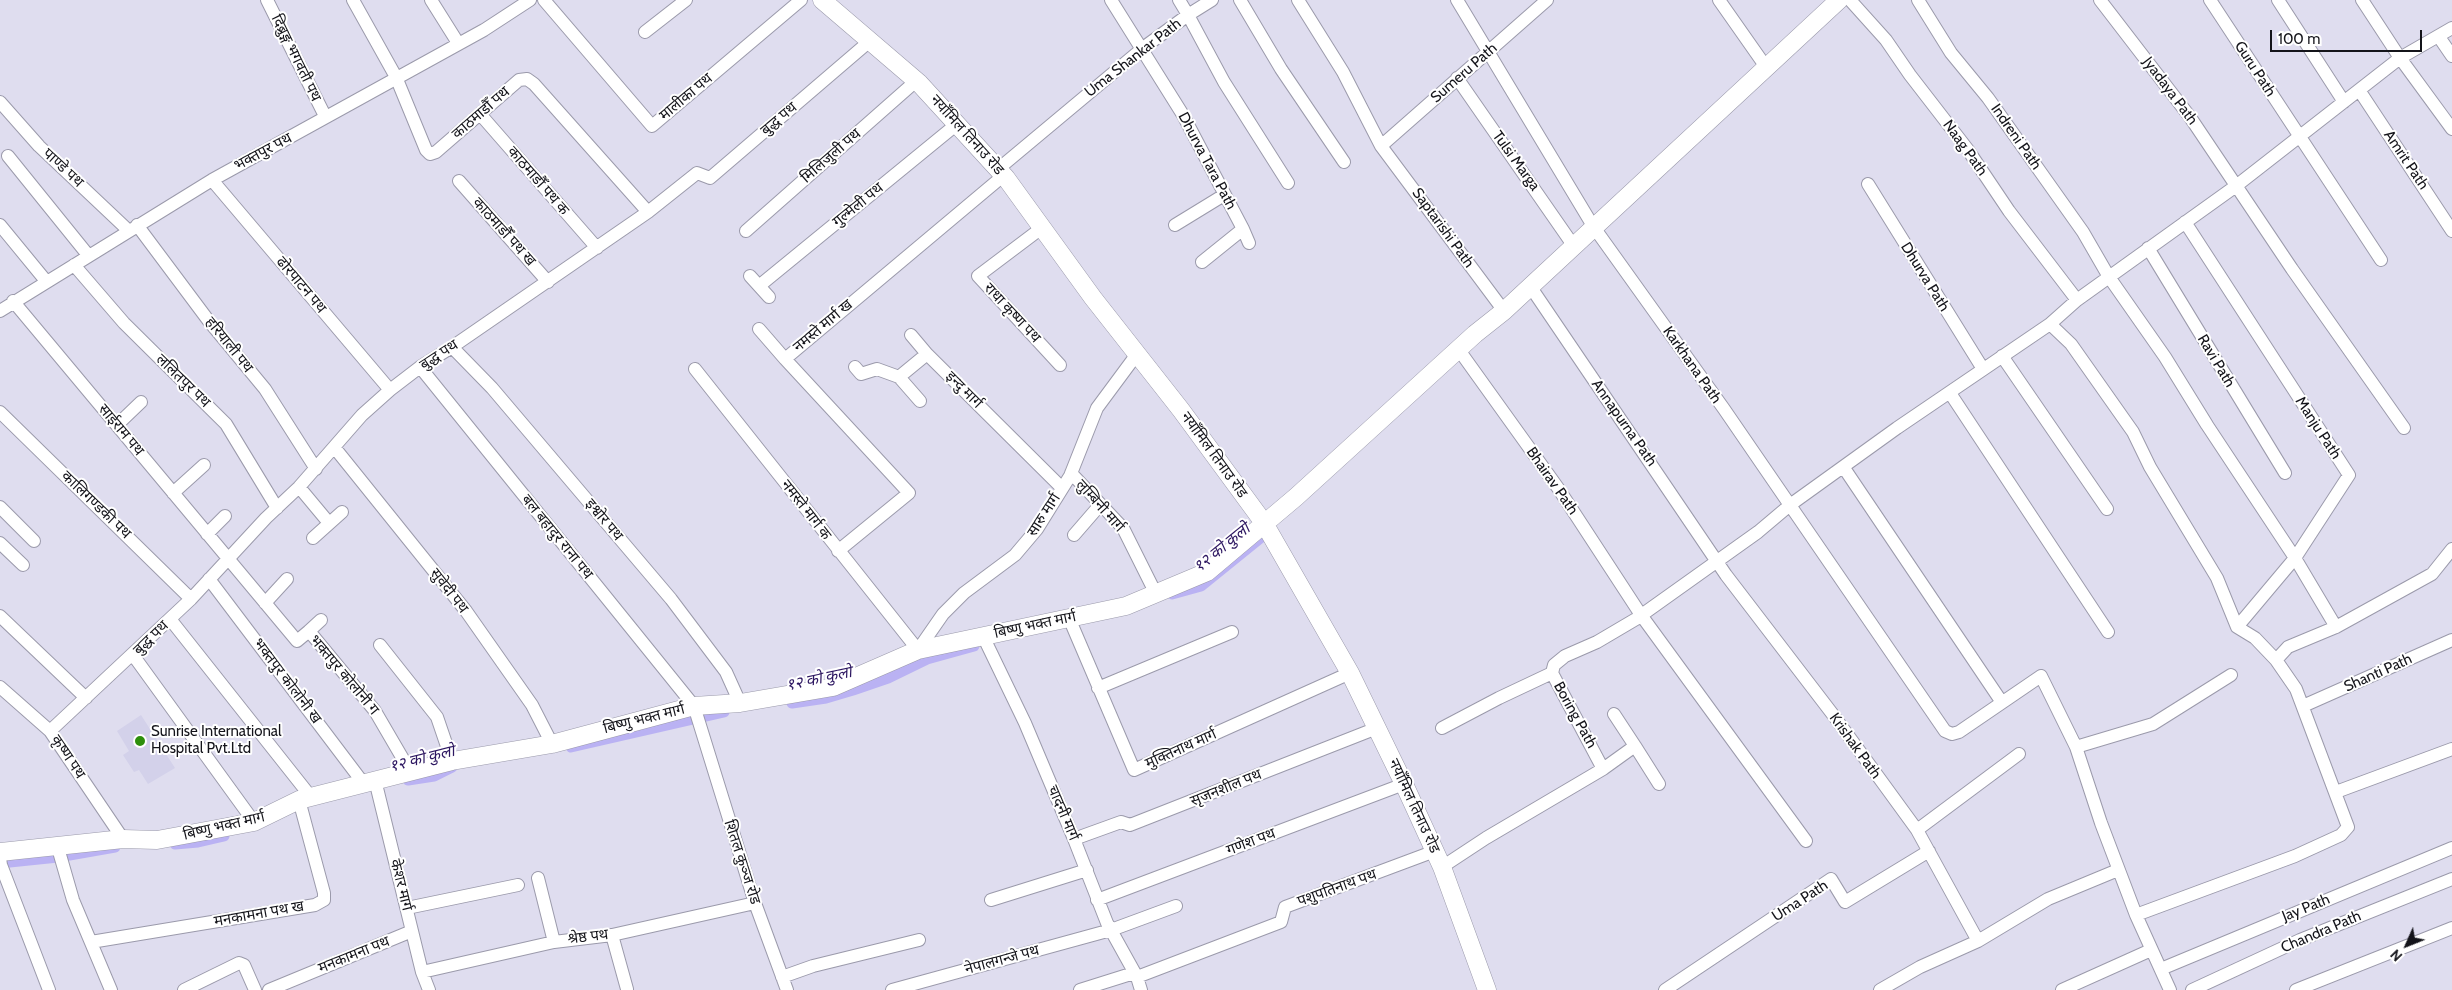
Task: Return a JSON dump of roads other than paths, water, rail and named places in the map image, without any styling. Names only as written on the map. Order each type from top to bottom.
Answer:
[{"type":"street","name":"दिब्रुङ्ग भगवती पथ","points":[[267,0],[325,116]]},
{"type":"street","points":[[353,0],[396,77]]},
{"type":"street","points":[[431,0],[458,43]]},
{"type":"street","name":"भक्तपुर पथ","points":[[0,311],[13,301],[212,180],[509,15],[530,0]]},
{"type":"street","name":"मालीका पथ","points":[[544,0],[652,126],[801,0]]},
{"type":"street","points":[[645,32],[686,0]]},
{"type":"street","name":"नयाँमिल तिनाउ रोड","points":[[822,0],[871,40],[916,81],[1000,173],[1264,523],[1350,672],[1404,784],[1439,859],[1487,990]]},
{"type":"street","name":"Dhurva Tara Path","points":[[1111,0],[1143,48],[1182,115],[1249,243]]},
{"type":"street","points":[[1179,0],[1188,15],[1212,0]]},
{"type":"street","points":[[1240,0],[1281,69],[1344,162]]},
{"type":"street","name":"Saptarishi Path","points":[[1298,0],[1344,72],[1381,146],[1504,311]]},
{"type":"street","name":"Karkhana Path","points":[[1457,0],[1593,226],[1790,505],[1946,731],[1952,734],[1959,732],[2002,701]]},
{"type":"street","name":"Sumeru Path","points":[[1381,146],[1547,0]]},
{"type":"street","points":[[1719,0],[1766,67]]},
{"type":"street","name":"बिष्णु भक्त मार्ग","points":[[0,858],[59,853],[123,840],[157,840],[254,822],[303,800],[373,784],[410,771],[452,761],[552,744],[694,706],[740,703],[833,687],[918,650],[985,640],[1071,622],[1126,606],[1207,572],[1340,458],[1504,311],[1593,226],[1839,0]]},
{"type":"street","name":"Naag Path","points":[[1850,0],[1886,40],[1910,76],[1968,150],[2010,211],[2077,300]]},
{"type":"street","name":"Indreni Path","points":[[1918,0],[1951,53],[1994,105],[2084,232],[2109,277],[2165,357],[2207,425],[2295,558],[2336,627]]},
{"type":"street","name":"Jyadaya Path","points":[[2100,0],[2190,117],[2404,428]]},
{"type":"street","name":"Guru Path","points":[[2210,0],[2381,260]]},
{"type":"street","points":[[2278,0],[2344,102]]},
{"type":"street","points":[[2362,0],[2400,58],[2452,129]]},
{"type":"street","name":"Uma Shankar Path","points":[[1000,173],[1143,48],[1188,15],[1224,82],[1288,184]]},
{"type":"street","name":"Boring Path","points":[[1604,769],[1552,674],[1554,665],[1565,656],[1596,642],[1641,615],[1758,532],[1790,505],[1844,468],[1897,428],[2050,324],[2077,300],[2300,138],[2400,58],[2452,28]]},
{"type":"street","points":[[2439,37],[2452,56]]},
{"type":"street","name":"बुद्ध पथ","points":[[50,731],[191,599],[316,469],[362,415],[390,390],[420,367],[548,282],[648,212],[697,173],[710,178],[871,40]]},
{"type":"street","name":"काठमाडौँ पथ","points":[[396,77],[426,150],[430,154],[436,152],[519,80],[527,79],[534,84],[648,212]]},
{"type":"street","name":"Tulsi Marga","points":[[1457,78],[1573,245]]},
{"type":"street","name":"मिलिजुली पथ","points":[[746,231],[916,81]]},
{"type":"street","name":"Amrit Path","points":[[2359,90],[2452,231]]},
{"type":"street","name":"पाण्डे पथ","points":[[0,102],[39,146],[133,228]]},
{"type":"street","name":"काठमाडौँ पथ क","points":[[480,114],[597,248]]},
{"type":"street","name":"गुल्मेली पथ","points":[[759,286],[957,124]]},
{"type":"street","points":[[8,156],[88,255]]},
{"type":"street","name":"नमस्ते मार्ग ख","points":[[838,551],[909,493],[785,358],[1000,173]]},
{"type":"street","name":"ढोरपाटन पथ","points":[[212,180],[390,390]]},
{"type":"street","name":"काठमाडौँ पथ ख","points":[[459,182],[548,282]]},
{"type":"street","name":"Dhurva Path","points":[[1868,184],[1982,369]]},
{"type":"street","points":[[1175,225],[1224,194]]},
{"type":"street","name":"Manju Path","points":[[2185,222],[2349,475],[2295,558],[2237,627]]},
{"type":"street","points":[[0,226],[46,281]]},
{"type":"street","name":"हरियाली पथ","points":[[133,228],[265,390],[316,469]]},
{"type":"street","name":"राधा कृष्ण पथ","points":[[1042,228],[978,276],[1060,365]]},
{"type":"street","points":[[1202,262],[1243,229]]},
{"type":"street","name":"Ravi Path","points":[[2148,248],[2285,473]]},
{"type":"street","name":"ललितपुर पथ","points":[[74,265],[124,324],[226,424],[277,508]]},
{"type":"street","points":[[750,276],[768,297]]},
{"type":"street","name":"Annapurna Path","points":[[1530,286],[1717,560]]},
{"type":"street","name":"साईराम पथ","points":[[13,301],[229,560]]},
{"type":"street","points":[[2050,324],[2071,344],[2133,432],[2150,468],[2217,578],[2237,627],[2255,638],[2276,660],[2296,689],[2348,827],[2341,835],[2295,856],[2136,915]]},
{"type":"street","points":[[759,329],[785,358]]},
{"type":"street","name":"इन्दु मार्ग","points":[[911,335],[927,354],[1062,488]]},
{"type":"street","name":"इश्वोर पथ","points":[[452,347],[512,411],[671,599],[726,672],[740,703]]},
{"type":"street","name":"Bhairav Path","points":[[1459,350],[1558,488],[1641,615],[1806,841]]},
{"type":"street","points":[[899,378],[927,354]]},
{"type":"street","name":"सारु मार्ग","points":[[918,650],[943,614],[964,593],[1015,555],[1037,529],[1071,473],[1097,408],[1137,354]]},
{"type":"street","points":[[2002,356],[2107,509]]},
{"type":"street","name":"बल बहादुर राना पथ","points":[[420,367],[694,706]]},
{"type":"street","points":[[855,367],[861,374],[877,369],[899,378],[920,401]]},
{"type":"street","name":"नमस्ते मार्ग क","points":[[695,370],[918,650]]},
{"type":"street","points":[[1950,393],[2108,632]]},
{"type":"street","points":[[117,425],[140,402]]},
{"type":"street","name":"कालिगण्डकी पथ","points":[[0,412],[191,599]]},
{"type":"street","name":"सुवेदी पथ","points":[[334,447],[466,612],[532,705],[552,744]]},
{"type":"street","points":[[173,493],[204,465]]},
{"type":"street","points":[[1844,468],[2002,701],[2042,676],[2076,747],[2118,870],[2151,950],[2170,990]]},
{"type":"street","name":"लुम्बिनी मार्ग","points":[[1071,473],[1123,528],[1156,594]]},
{"type":"street","points":[[299,487],[329,523]]},
{"type":"street","points":[[1074,535],[1100,504]]},
{"type":"street","points":[[0,508],[34,541]]},
{"type":"street","points":[[312,538],[342,512]]},
{"type":"street","points":[[207,534],[225,516]]},
{"type":"street","points":[[0,543],[22,565]]},
{"type":"street","points":[[2276,660],[2288,647],[2336,627],[2432,574],[2452,549]]},
{"type":"street","name":"भक्तपुर कोलोनी ग","points":[[229,560],[297,642],[309,631],[375,711],[410,771]]},
{"type":"street","name":"Krishak Path","points":[[1717,560],[1917,830],[1978,941]]},
{"type":"street","name":"भक्तपुर कोलोनी ख","points":[[209,579],[373,784]]},
{"type":"street","points":[[265,602],[287,579]]},
{"type":"street","points":[[0,616],[86,698]]},
{"type":"street","points":[[170,619],[303,800]]},
{"type":"street","points":[[309,631],[321,620]]},
{"type":"street","name":"मुक्तिनाथ मार्ग","points":[[1071,622],[1134,770],[1350,672]]},
{"type":"street","points":[[1098,688],[1232,632]]},
{"type":"street","name":"चादनी मार्ग","points":[[985,640],[1025,723],[1074,838],[1097,900],[1142,990]]},
{"type":"street","name":"Shanti Path","points":[[2304,706],[2452,640]]},
{"type":"street","points":[[380,645],[437,717],[452,761]]},
{"type":"street","points":[[133,655],[254,822]]},
{"type":"street","points":[[1442,728],[1499,698],[1552,674]]},
{"type":"street","points":[[2076,747],[2153,724],[2231,674]]},
{"type":"street","name":"कृष्ण पथ","points":[[3,695],[50,731],[123,840]]},
{"type":"street","name":"शितल कुञ्ज रोड","points":[[694,706],[755,903],[787,990]]},
{"type":"street","points":[[1614,714],[1659,784]]},
{"type":"street","name":"सृजनशील पथ","points":[[1074,838],[1121,822],[1130,825],[1376,728]]},
{"type":"street","points":[[1439,859],[1486,838],[1604,769],[1634,746]]},
{"type":"street","points":[[2336,792],[2452,749]]},
{"type":"street","points":[[1917,830],[2020,754]]},
{"type":"street","name":"केशर मार्ग","points":[[373,784],[407,908],[422,972],[429,990]]},
{"type":"street","name":"गणेश पथ","points":[[1097,900],[1404,784]]},
{"type":"street","name":"मनकामना पथ ख","points":[[91,942],[315,904],[324,900],[324,892],[307,830],[303,800]]},
{"type":"street","name":"Jay Path","points":[[2161,969],[2452,848]]},
{"type":"street","name":"Uma Path","points":[[1665,990],[1831,879],[1845,902],[1929,851]]},
{"type":"street","points":[[59,853],[74,900],[111,990]]},
{"type":"street","points":[[0,858],[49,990]]},
{"type":"street","name":"पशुपतिनाथ पथ","points":[[1136,975],[1281,922],[1285,907],[1439,859]]},
{"type":"street","points":[[992,900],[1086,870]]},
{"type":"street","points":[[1880,990],[1920,967],[1978,941],[2048,899],[2118,870]]},
{"type":"street","points":[[538,878],[554,942]]},
{"type":"street","name":"Chandra Path","points":[[2192,990],[2300,940],[2452,880]]},
{"type":"street","points":[[407,908],[518,885]]},
{"type":"street","name":"श्रेष्ठ पथ","points":[[422,972],[554,942],[612,934],[755,903]]},
{"type":"street","name":"नेपालगन्जे पथ","points":[[892,990],[1111,930],[1176,906]]},
{"type":"street","points":[[2296,990],[2452,928]]},
{"type":"street","name":"मनकामना पथ","points":[[269,990],[412,931]]},
{"type":"street","points":[[612,934],[627,989]]},
{"type":"street","points":[[782,977],[813,966],[919,940]]},
{"type":"street","points":[[2062,990],[2151,950]]},
{"type":"street","points":[[184,990],[239,963],[244,965],[255,990]]},
{"type":"street","points":[[1080,990],[1136,975]]},
{"type":"waterway","name":"१२ को कुलो","points":[[1172,594],[1201,586],[1269,531]]},
{"type":"waterway","name":"१२ को कुलो","points":[[792,703],[826,698],[853,690],[888,678],[927,659],[974,646]]},
{"type":"waterway","name":"१२ को कुलो","points":[[571,747],[724,712]]},
{"type":"waterway","name":"१२ को कुलो","points":[[408,780],[434,776],[452,767]]},
{"type":"waterway","name":"१२ को कुलो","points":[[175,844],[198,842],[224,836]]},
{"type":"waterway","name":"१२ को कुलो","points":[[0,863],[58,857],[115,847]]},
{"type":"place","name":"Sunrise International Hospital Pvt.Ltd","points":[[140,741]]}]
